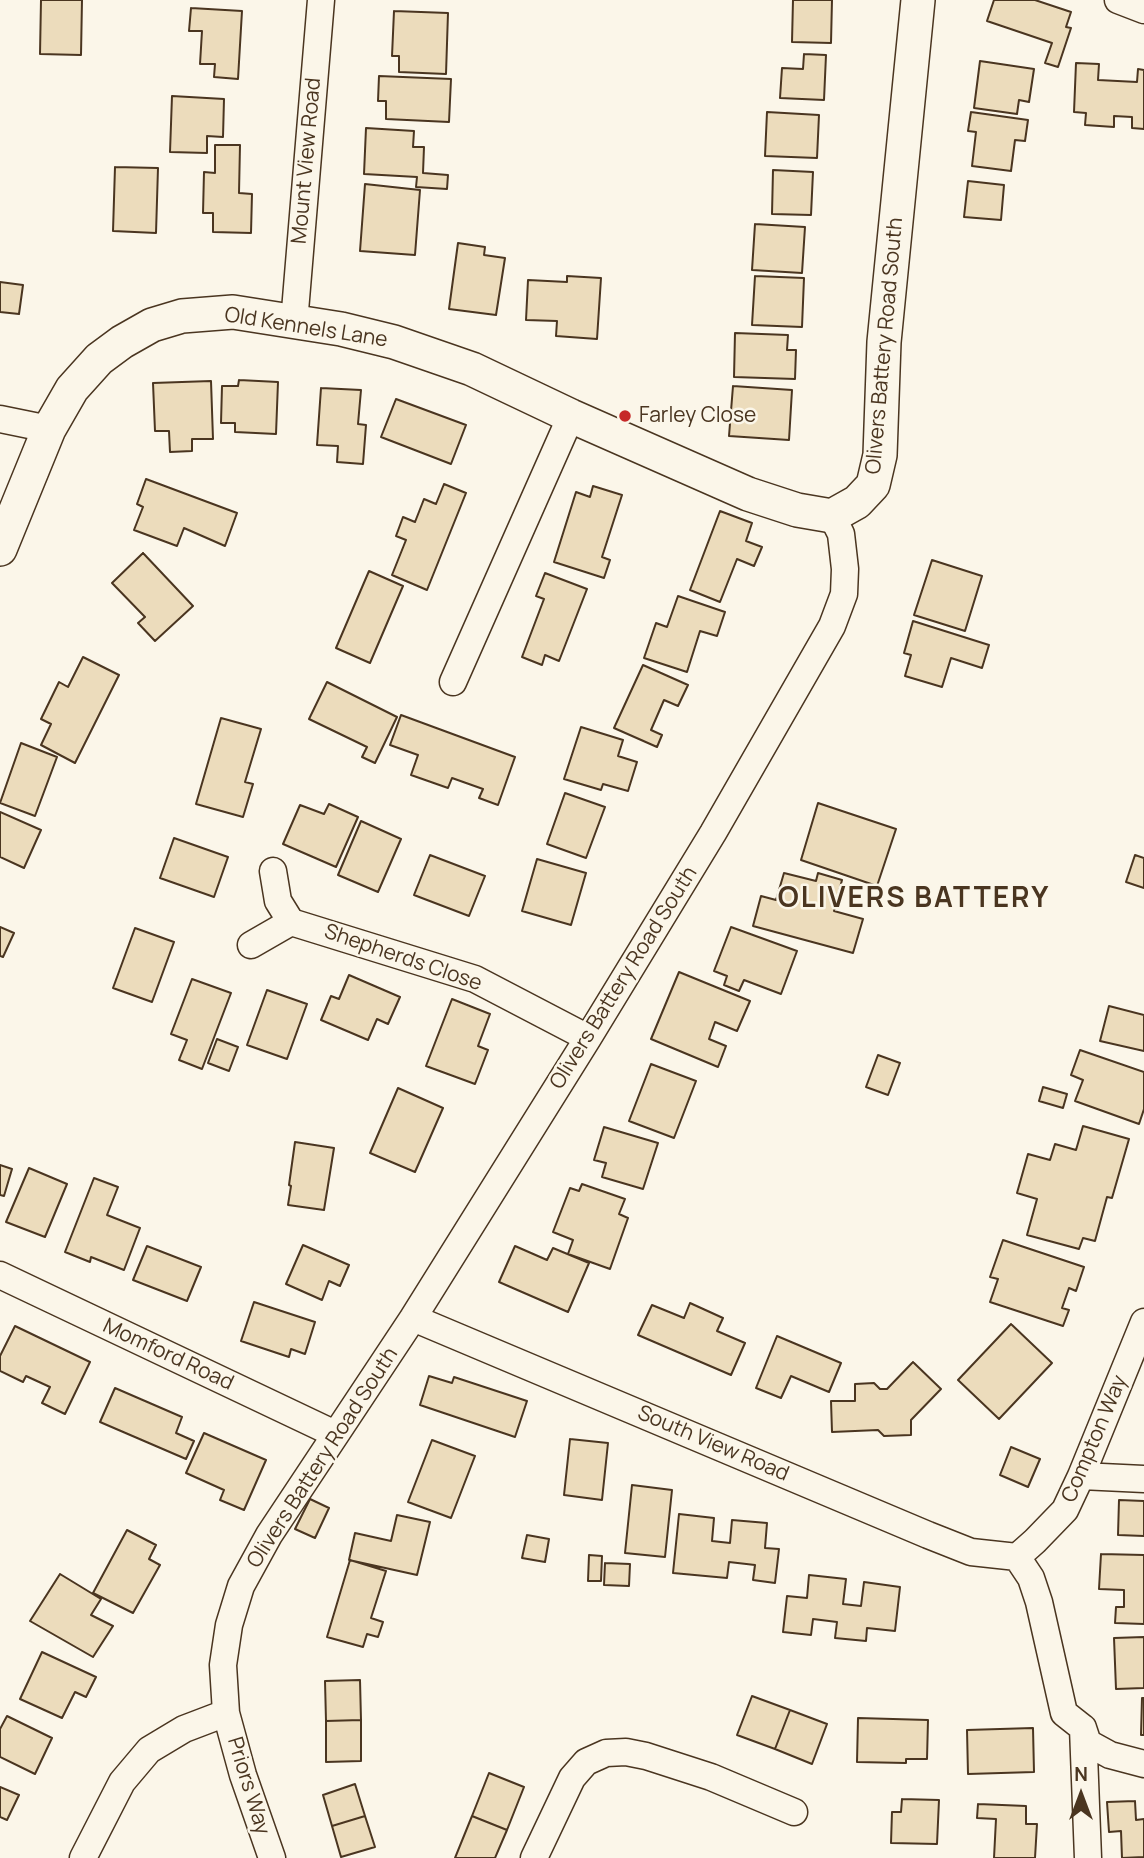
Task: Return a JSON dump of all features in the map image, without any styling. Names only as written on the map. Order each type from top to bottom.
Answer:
[{"type":"street","name":"Mount View Road","points":[[293,323],[321,0]]},
{"type":"street","name":"Olivers Battery Road South","points":[[226,1713],[223,1665],[229,1625],[241,1586],[268,1535],[413,1318],[589,1038],[713,833],[832,626],[844,594],[845,569],[841,534],[832,516],[857,502],[873,485],[880,455],[884,342],[918,0]]},
{"type":"street","points":[[1118,0],[1144,10]]},
{"type":"street","name":"Old Kennels Lane","points":[[0,549],[49,429],[72,389],[99,359],[152,325],[183,316],[233,312],[341,329],[394,342],[472,369],[748,494],[797,510],[832,516]]},
{"type":"street","points":[[453,682],[571,416]]},
{"type":"street","points":[[0,419],[49,429]]},
{"type":"street","points":[[251,945],[291,922],[278,901],[273,872]]},
{"type":"street","name":"Shepherds Close","points":[[291,922],[475,979],[589,1038]]},
{"type":"street","name":"Momford Road","points":[[0,1275],[335,1434]]},
{"type":"street","name":"South View Road","points":[[413,1318],[928,1535],[971,1552],[1017,1557]]},
{"type":"street","name":"Compton Way","points":[[1017,1557],[1065,1510],[1144,1322]]},
{"type":"street","points":[[1081,1476],[1144,1479]]},
{"type":"street","points":[[1017,1557],[1031,1578],[1039,1602],[1065,1713],[1083,1728],[1088,1743],[1110,1755],[1144,1764]]},
{"type":"street","points":[[83,1858],[122,1782],[149,1750],[184,1729],[226,1713]]},
{"type":"street","name":"Priors Way","points":[[226,1713],[247,1787],[272,1858]]},
{"type":"street","points":[[1083,1728],[1088,1858]]},
{"type":"street","points":[[534,1858],[572,1778],[586,1762],[606,1753],[626,1752],[646,1756],[711,1777],[794,1812]]},
{"type":"building","points":[[41,0],[82,0],[81,55],[40,54]]},
{"type":"building","points":[[793,0],[832,0],[831,43],[792,42]]},
{"type":"building","points":[[994,0],[1035,0],[1071,12],[1066,27],[1071,28],[1058,67],[1045,63],[1052,43],[987,21]]},
{"type":"building","points":[[191,8],[242,11],[238,79],[214,77],[215,64],[200,64],[202,31],[189,31]]},
{"type":"building","points":[[394,11],[448,13],[446,74],[399,72],[399,56],[392,56]]},
{"type":"building","points":[[804,54],[826,55],[824,100],[780,98],[782,68],[803,69]]},
{"type":"building","points":[[980,61],[1034,69],[1029,102],[1019,100],[1017,114],[974,108]]},
{"type":"building","points":[[1076,63],[1099,64],[1098,80],[1137,82],[1138,69],[1144,70],[1144,129],[1132,128],[1132,117],[1114,116],[1114,127],[1085,125],[1086,113],[1074,112]]},
{"type":"building","points":[[379,76],[451,79],[449,122],[386,119],[386,101],[378,101]]},
{"type":"building","points":[[172,96],[224,99],[223,137],[207,136],[207,153],[170,152]]},
{"type":"building","points":[[767,112],[819,115],[817,158],[765,156]]},
{"type":"building","points":[[971,112],[1028,120],[1025,141],[1015,140],[1011,171],[972,166],[976,132],[968,131]]},
{"type":"building","points":[[366,128],[414,131],[413,147],[424,147],[423,173],[448,175],[447,189],[416,187],[417,177],[364,174]]},
{"type":"building","points":[[215,145],[240,145],[239,193],[252,194],[251,233],[213,232],[213,213],[203,213],[204,172],[215,173]]},
{"type":"building","points":[[115,167],[158,168],[156,233],[113,231]]},
{"type":"building","points":[[773,170],[813,172],[811,215],[772,214]]},
{"type":"building","points":[[968,181],[1004,185],[1001,220],[964,217]]},
{"type":"building","points":[[365,184],[420,190],[415,255],[360,251]]},
{"type":"building","points":[[755,224],[805,227],[802,273],[752,270]]},
{"type":"building","points":[[458,243],[485,247],[484,255],[505,258],[496,315],[449,309]]},
{"type":"building","points":[[567,276],[601,278],[597,339],[556,336],[557,321],[526,320],[528,280],[567,282]]},
{"type":"building","points":[[755,276],[804,278],[802,327],[752,325]]},
{"type":"building","points":[[0,282],[23,285],[19,314],[0,312]]},
{"type":"building","points":[[735,333],[788,335],[787,350],[796,350],[795,379],[734,377]]},
{"type":"building","points":[[239,380],[278,382],[276,434],[235,432],[235,423],[221,423],[222,386],[238,386]]},
{"type":"building","points":[[211,381],[213,439],[192,439],[192,451],[170,452],[169,431],[155,431],[153,383]]},
{"type":"building","points":[[733,386],[792,390],[789,440],[729,436]]},
{"type":"building","points":[[321,388],[361,390],[358,424],[366,425],[363,464],[337,462],[338,446],[317,445]]},
{"type":"building","points":[[396,399],[466,425],[451,464],[381,437]]},
{"type":"building","points":[[146,479],[237,513],[225,546],[184,528],[177,546],[134,530],[143,507],[137,504]]},
{"type":"building","points":[[444,484],[466,493],[427,590],[392,575],[406,540],[396,536],[403,517],[415,522],[424,499],[436,504]]},
{"type":"building","points":[[593,486],[622,495],[602,557],[610,560],[604,578],[554,562],[576,492],[590,497]]},
{"type":"building","points":[[720,511],[752,523],[746,541],[762,547],[754,566],[737,559],[720,602],[690,590]]},
{"type":"building","points":[[143,553],[193,606],[155,641],[138,623],[145,617],[112,583]]},
{"type":"building","points":[[932,560],[982,576],[965,631],[914,615]]},
{"type":"building","points":[[369,571],[403,586],[370,663],[336,648]]},
{"type":"building","points":[[545,573],[587,589],[559,661],[545,655],[542,665],[522,657],[544,599],[536,596]]},
{"type":"building","points":[[678,596],[725,612],[717,636],[700,631],[687,672],[644,658],[656,623],[667,627]]},
{"type":"building","points":[[913,621],[989,645],[982,668],[951,658],[942,687],[905,676],[911,655],[904,653]]},
{"type":"building","points":[[83,657],[119,675],[75,763],[41,745],[51,724],[41,719],[59,682],[68,687]]},
{"type":"building","points":[[643,665],[688,685],[678,706],[664,700],[651,730],[662,735],[657,747],[614,728]]},
{"type":"building","points":[[327,682],[397,717],[375,763],[362,757],[367,747],[309,719]]},
{"type":"building","points":[[401,715],[515,757],[498,805],[479,798],[483,789],[452,778],[448,788],[411,775],[418,755],[390,745]]},
{"type":"building","points":[[221,718],[261,729],[245,782],[253,784],[243,817],[196,804]]},
{"type":"building","points":[[581,727],[623,740],[618,756],[637,762],[628,791],[603,784],[601,790],[564,779]]},
{"type":"building","points":[[21,743],[57,757],[35,816],[0,803]]},
{"type":"building","points":[[565,793],[605,807],[586,858],[547,844]]},
{"type":"building","points":[[818,803],[896,829],[877,886],[801,860]]},
{"type":"building","points":[[329,804],[358,817],[336,867],[283,844],[300,805],[324,814]]},
{"type":"building","points":[[0,812],[41,830],[24,868],[0,857]]},
{"type":"building","points":[[361,821],[401,839],[378,892],[338,875]]},
{"type":"building","points":[[174,838],[228,857],[214,897],[160,878]]},
{"type":"building","points":[[430,855],[485,876],[469,916],[414,895]]},
{"type":"building","points":[[1135,855],[1144,858],[1144,888],[1126,882]]},
{"type":"building","points":[[537,859],[586,873],[571,925],[522,911]]},
{"type":"building","points":[[784,873],[816,881],[818,873],[842,880],[834,911],[863,919],[853,953],[753,926],[761,896],[776,900]]},
{"type":"building","points":[[0,927],[14,933],[3,957],[0,956]]},
{"type":"building","points":[[731,927],[797,951],[781,994],[744,980],[739,991],[724,985],[727,976],[714,971]]},
{"type":"building","points":[[135,928],[174,942],[152,1002],[113,988]]},
{"type":"building","points":[[679,972],[750,1001],[737,1031],[715,1022],[709,1039],[726,1046],[718,1067],[651,1039]]},
{"type":"building","points":[[349,975],[400,997],[388,1024],[377,1019],[368,1040],[321,1020],[331,996],[339,999]]},
{"type":"building","points":[[192,979],[231,993],[202,1069],[179,1060],[187,1040],[171,1034]]},
{"type":"building","points":[[267,990],[307,1004],[287,1059],[247,1045]]},
{"type":"building","points":[[452,999],[490,1014],[478,1046],[488,1050],[475,1084],[426,1066]]},
{"type":"building","points":[[1109,1006],[1144,1015],[1144,1051],[1100,1041]]},
{"type":"building","points":[[217,1039],[238,1047],[229,1071],[208,1063]]},
{"type":"building","points":[[1080,1050],[1144,1072],[1144,1109],[1139,1124],[1075,1101],[1083,1080],[1071,1075]]},
{"type":"building","points":[[878,1055],[900,1063],[888,1095],[866,1087]]},
{"type":"building","points":[[651,1064],[696,1081],[674,1138],[629,1121]]},
{"type":"building","points":[[1043,1087],[1067,1094],[1063,1108],[1039,1101]]},
{"type":"building","points":[[398,1088],[443,1108],[415,1172],[370,1153]]},
{"type":"building","points":[[1083,1126],[1129,1139],[1112,1198],[1107,1197],[1095,1241],[1083,1238],[1079,1249],[1027,1235],[1037,1199],[1017,1193],[1028,1154],[1050,1160],[1055,1144],[1076,1150]]},
{"type":"building","points":[[604,1127],[658,1143],[643,1189],[602,1177],[606,1163],[594,1160]]},
{"type":"building","points":[[295,1142],[334,1148],[324,1210],[288,1205]]},
{"type":"building","points":[[0,1165],[12,1169],[4,1196],[0,1195]]},
{"type":"building","points":[[29,1168],[67,1184],[45,1237],[6,1222]]},
{"type":"building","points":[[94,1178],[118,1187],[107,1215],[140,1228],[124,1270],[91,1257],[90,1262],[65,1252]]},
{"type":"building","points":[[582,1184],[625,1199],[619,1214],[628,1218],[610,1269],[568,1254],[573,1240],[553,1232],[570,1188],[579,1191]]},
{"type":"building","points":[[1003,1240],[1084,1267],[1076,1291],[1069,1288],[1062,1308],[1069,1310],[1063,1326],[990,1302],[998,1279],[990,1277]]},
{"type":"building","points":[[303,1245],[349,1265],[340,1286],[329,1281],[322,1300],[286,1284]]},
{"type":"building","points":[[147,1246],[201,1267],[187,1301],[133,1280]]},
{"type":"building","points":[[515,1246],[547,1260],[553,1248],[589,1263],[568,1312],[499,1282]]},
{"type":"building","points":[[254,1302],[315,1322],[305,1354],[291,1349],[289,1357],[241,1341]]},
{"type":"building","points":[[690,1303],[723,1318],[717,1331],[745,1343],[731,1375],[638,1335],[652,1305],[684,1318]]},
{"type":"building","points":[[1011,1324],[1052,1363],[999,1419],[958,1380]]},
{"type":"building","points":[[15,1326],[90,1362],[65,1414],[42,1403],[50,1387],[26,1376],[23,1382],[0,1371],[0,1356]]},
{"type":"building","points":[[777,1336],[841,1363],[829,1392],[791,1376],[781,1398],[756,1388]]},
{"type":"building","points":[[913,1362],[941,1389],[911,1420],[911,1435],[884,1436],[878,1430],[832,1432],[831,1401],[855,1401],[855,1384],[874,1383],[880,1389],[887,1389]]},
{"type":"building","points":[[429,1376],[452,1383],[454,1377],[527,1401],[515,1437],[420,1405]]},
{"type":"building","points":[[115,1388],[182,1417],[176,1433],[194,1441],[186,1459],[100,1422]]},
{"type":"building","points":[[204,1433],[266,1460],[244,1510],[220,1500],[224,1490],[186,1473]]},
{"type":"building","points":[[570,1439],[608,1443],[602,1500],[564,1495]]},
{"type":"building","points":[[432,1440],[475,1456],[451,1518],[408,1502]]},
{"type":"building","points":[[1011,1447],[1040,1459],[1028,1487],[1000,1475]]},
{"type":"building","points":[[632,1485],[672,1490],[665,1557],[625,1553]]},
{"type":"building","points":[[310,1499],[329,1508],[315,1538],[295,1529]]},
{"type":"building","points":[[1119,1500],[1144,1501],[1144,1536],[1118,1535]]},
{"type":"building","points":[[679,1514],[714,1518],[712,1541],[730,1543],[732,1520],[767,1523],[765,1548],[779,1549],[775,1583],[753,1580],[755,1565],[729,1562],[727,1578],[673,1573]]},
{"type":"building","points":[[397,1515],[430,1522],[417,1575],[349,1560],[355,1533],[391,1541]]},
{"type":"building","points":[[127,1530],[156,1545],[149,1559],[160,1565],[133,1613],[93,1593]]},
{"type":"building","points":[[527,1535],[549,1539],[545,1562],[522,1558]]},
{"type":"building","points":[[1101,1554],[1144,1555],[1144,1624],[1115,1623],[1116,1607],[1124,1607],[1124,1590],[1099,1589]]},
{"type":"building","points":[[589,1555],[602,1556],[601,1581],[588,1581]]},
{"type":"building","points":[[350,1560],[386,1571],[371,1618],[383,1622],[378,1637],[367,1634],[363,1647],[327,1637]]},
{"type":"building","points":[[605,1563],[630,1564],[629,1586],[604,1585]]},
{"type":"building","points":[[60,1574],[101,1599],[91,1615],[113,1626],[93,1657],[30,1621]]},
{"type":"building","points":[[809,1575],[846,1579],[843,1604],[861,1606],[864,1582],[900,1587],[895,1631],[867,1628],[866,1641],[835,1638],[837,1622],[813,1619],[811,1635],[783,1632],[787,1596],[807,1598]]},
{"type":"building","points":[[1144,1637],[1144,1688],[1116,1689],[1114,1638]]},
{"type":"building","points":[[42,1652],[96,1677],[86,1697],[75,1692],[62,1718],[20,1699]]},
{"type":"building","points":[[360,1680],[361,1720],[326,1721],[325,1681]]},
{"type":"building","points":[[752,1696],[790,1710],[775,1749],[737,1735]]},
{"type":"building","points":[[1144,1698],[1144,1735],[1141,1735]]},
{"type":"building","points":[[790,1710],[827,1724],[812,1764],[775,1749]]},
{"type":"building","points":[[7,1716],[52,1738],[35,1774],[0,1757],[0,1729]]},
{"type":"building","points":[[858,1718],[928,1720],[927,1759],[906,1759],[906,1763],[857,1762]]},
{"type":"building","points":[[361,1720],[361,1761],[326,1762],[326,1721]]},
{"type":"building","points":[[1033,1728],[1034,1772],[968,1774],[967,1730]]},
{"type":"building","points":[[489,1773],[524,1787],[507,1830],[472,1816]]},
{"type":"building","points":[[355,1784],[365,1816],[332,1826],[323,1795]]},
{"type":"building","points":[[0,1787],[19,1795],[7,1820],[0,1817]]},
{"type":"building","points":[[902,1799],[939,1800],[937,1844],[891,1843],[892,1812],[901,1812]]},
{"type":"building","points":[[1135,1801],[1136,1820],[1144,1819],[1144,1857],[1122,1858],[1121,1831],[1109,1832],[1107,1802]]},
{"type":"building","points":[[978,1804],[1026,1806],[1026,1824],[1037,1824],[1035,1858],[994,1858],[996,1819],[977,1818]]},
{"type":"building","points":[[365,1816],[375,1847],[341,1857],[332,1826]]},
{"type":"building","points":[[472,1816],[507,1830],[495,1858],[455,1858]]},
{"type":"place","name":"Farley Close","points":[[625,416]]},
{"type":"district","name":"OLIVERS BATTERY","points":[[914,899]]}]
